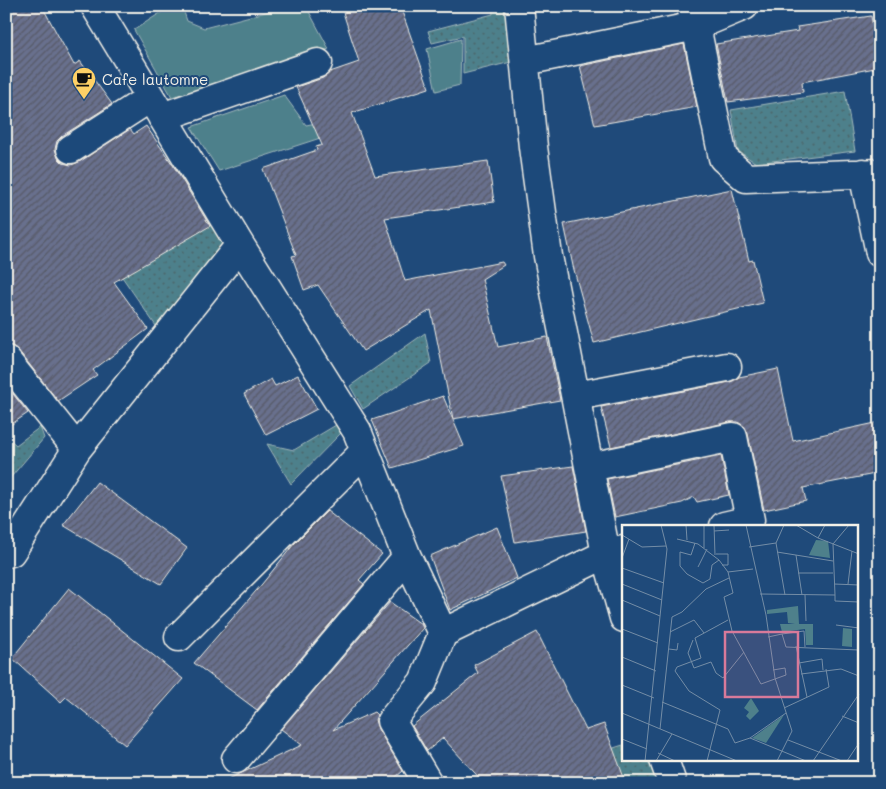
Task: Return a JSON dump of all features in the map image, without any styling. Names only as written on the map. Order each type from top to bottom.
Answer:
[{"type":"street","points":[[95,6],[240,245],[357,431],[407,557],[443,633]]},
{"type":"street","points":[[519,6],[548,256],[590,467],[615,552],[622,603]]},
{"type":"street","points":[[525,62],[693,16],[744,6]]},
{"type":"street","points":[[693,16],[723,158],[746,178],[871,173],[880,253]]},
{"type":"street","points":[[71,149],[156,108],[318,63]]},
{"type":"street","points":[[8,556],[77,449],[240,245]]},
{"type":"street","points":[[6,360],[77,449]]},
{"type":"street","points":[[576,396],[727,367]]},
{"type":"street","points":[[590,467],[733,437],[750,520],[728,525]]},
{"type":"street","points":[[179,637],[365,451]]},
{"type":"street","points":[[428,783],[391,721],[423,682],[443,633],[615,552]]},
{"type":"street","points":[[236,758],[407,557]]},
{"type":"street","points":[[665,762],[672,783]]},
{"type":"green space","points":[[171,6],[182,6],[187,21],[204,28],[289,6],[306,6],[329,49],[172,97],[134,30]]},
{"type":"green space","points":[[492,6],[511,6],[515,61],[463,74],[463,36],[432,43],[428,31],[493,14]]},
{"type":"green space","points":[[461,39],[460,85],[436,91],[427,49]]},
{"type":"green space","points":[[845,91],[855,151],[756,163],[738,151],[731,110]]},
{"type":"green space","points":[[284,95],[306,125],[347,117],[354,127],[219,171],[191,127]]},
{"type":"green space","points":[[180,168],[231,245],[156,326],[89,229]]},
{"type":"green space","points":[[425,333],[431,363],[363,409],[350,386]]},
{"type":"green space","points":[[336,425],[341,433],[291,484],[267,444],[294,450]]},
{"type":"green space","points":[[40,427],[44,438],[6,483],[6,436],[16,445]]},
{"type":"green space","points":[[622,745],[622,762],[654,762],[659,783],[540,783],[535,773]]},
{"type":"building","points":[[6,6],[42,6],[74,65],[80,61],[112,104],[57,141],[55,149],[58,158],[63,163],[71,165],[79,162],[130,129],[134,134],[146,126],[173,165],[210,226],[114,282],[148,329],[93,370],[97,375],[58,401],[18,350],[6,345]]},
{"type":"building","points":[[341,6],[400,6],[429,88],[352,113],[375,176],[488,161],[494,202],[385,218],[405,281],[502,262],[504,265],[482,279],[498,347],[547,337],[560,400],[453,419],[431,310],[363,351],[318,285],[304,290],[292,256],[296,255],[263,169],[317,150],[316,147],[322,145],[296,87],[323,78],[330,72],[359,62]]},
{"type":"building","points":[[871,16],[880,67],[802,82],[803,92],[728,102],[716,44],[798,31],[797,27]]},
{"type":"building","points":[[684,44],[697,107],[595,125],[580,66]]},
{"type":"building","points":[[732,189],[749,261],[753,260],[763,303],[594,343],[573,266],[564,224]]},
{"type":"building","points":[[778,369],[793,441],[880,422],[880,473],[803,488],[806,501],[764,510],[748,434],[745,427],[738,422],[730,422],[611,447],[601,407],[730,382],[739,377]]},
{"type":"building","points":[[298,375],[317,409],[266,435],[244,394],[271,379],[275,386]]},
{"type":"building","points":[[6,385],[28,413],[6,428]]},
{"type":"building","points":[[443,396],[464,446],[392,468],[372,420]]},
{"type":"building","points":[[721,456],[729,495],[697,502],[694,497],[682,503],[615,517],[607,479]]},
{"type":"building","points":[[573,466],[586,531],[515,542],[501,476]]},
{"type":"building","points":[[97,482],[187,548],[161,584],[63,525]]},
{"type":"building","points":[[327,511],[382,554],[359,580],[364,584],[257,710],[194,663],[294,544]]},
{"type":"building","points":[[497,527],[517,578],[450,610],[430,556]]},
{"type":"building","points":[[69,588],[183,679],[125,745],[66,697],[61,702],[12,658]]},
{"type":"building","points":[[390,602],[421,624],[423,628],[333,730],[374,712],[377,715],[375,720],[378,729],[403,771],[389,783],[220,783],[302,745],[281,729]]},
{"type":"building","points":[[537,632],[586,730],[604,724],[626,783],[484,783],[443,738],[427,751],[412,726],[478,673],[474,665]]},
{"type":"place","name":"Cafe lautomne","points":[[84,100]]}]
